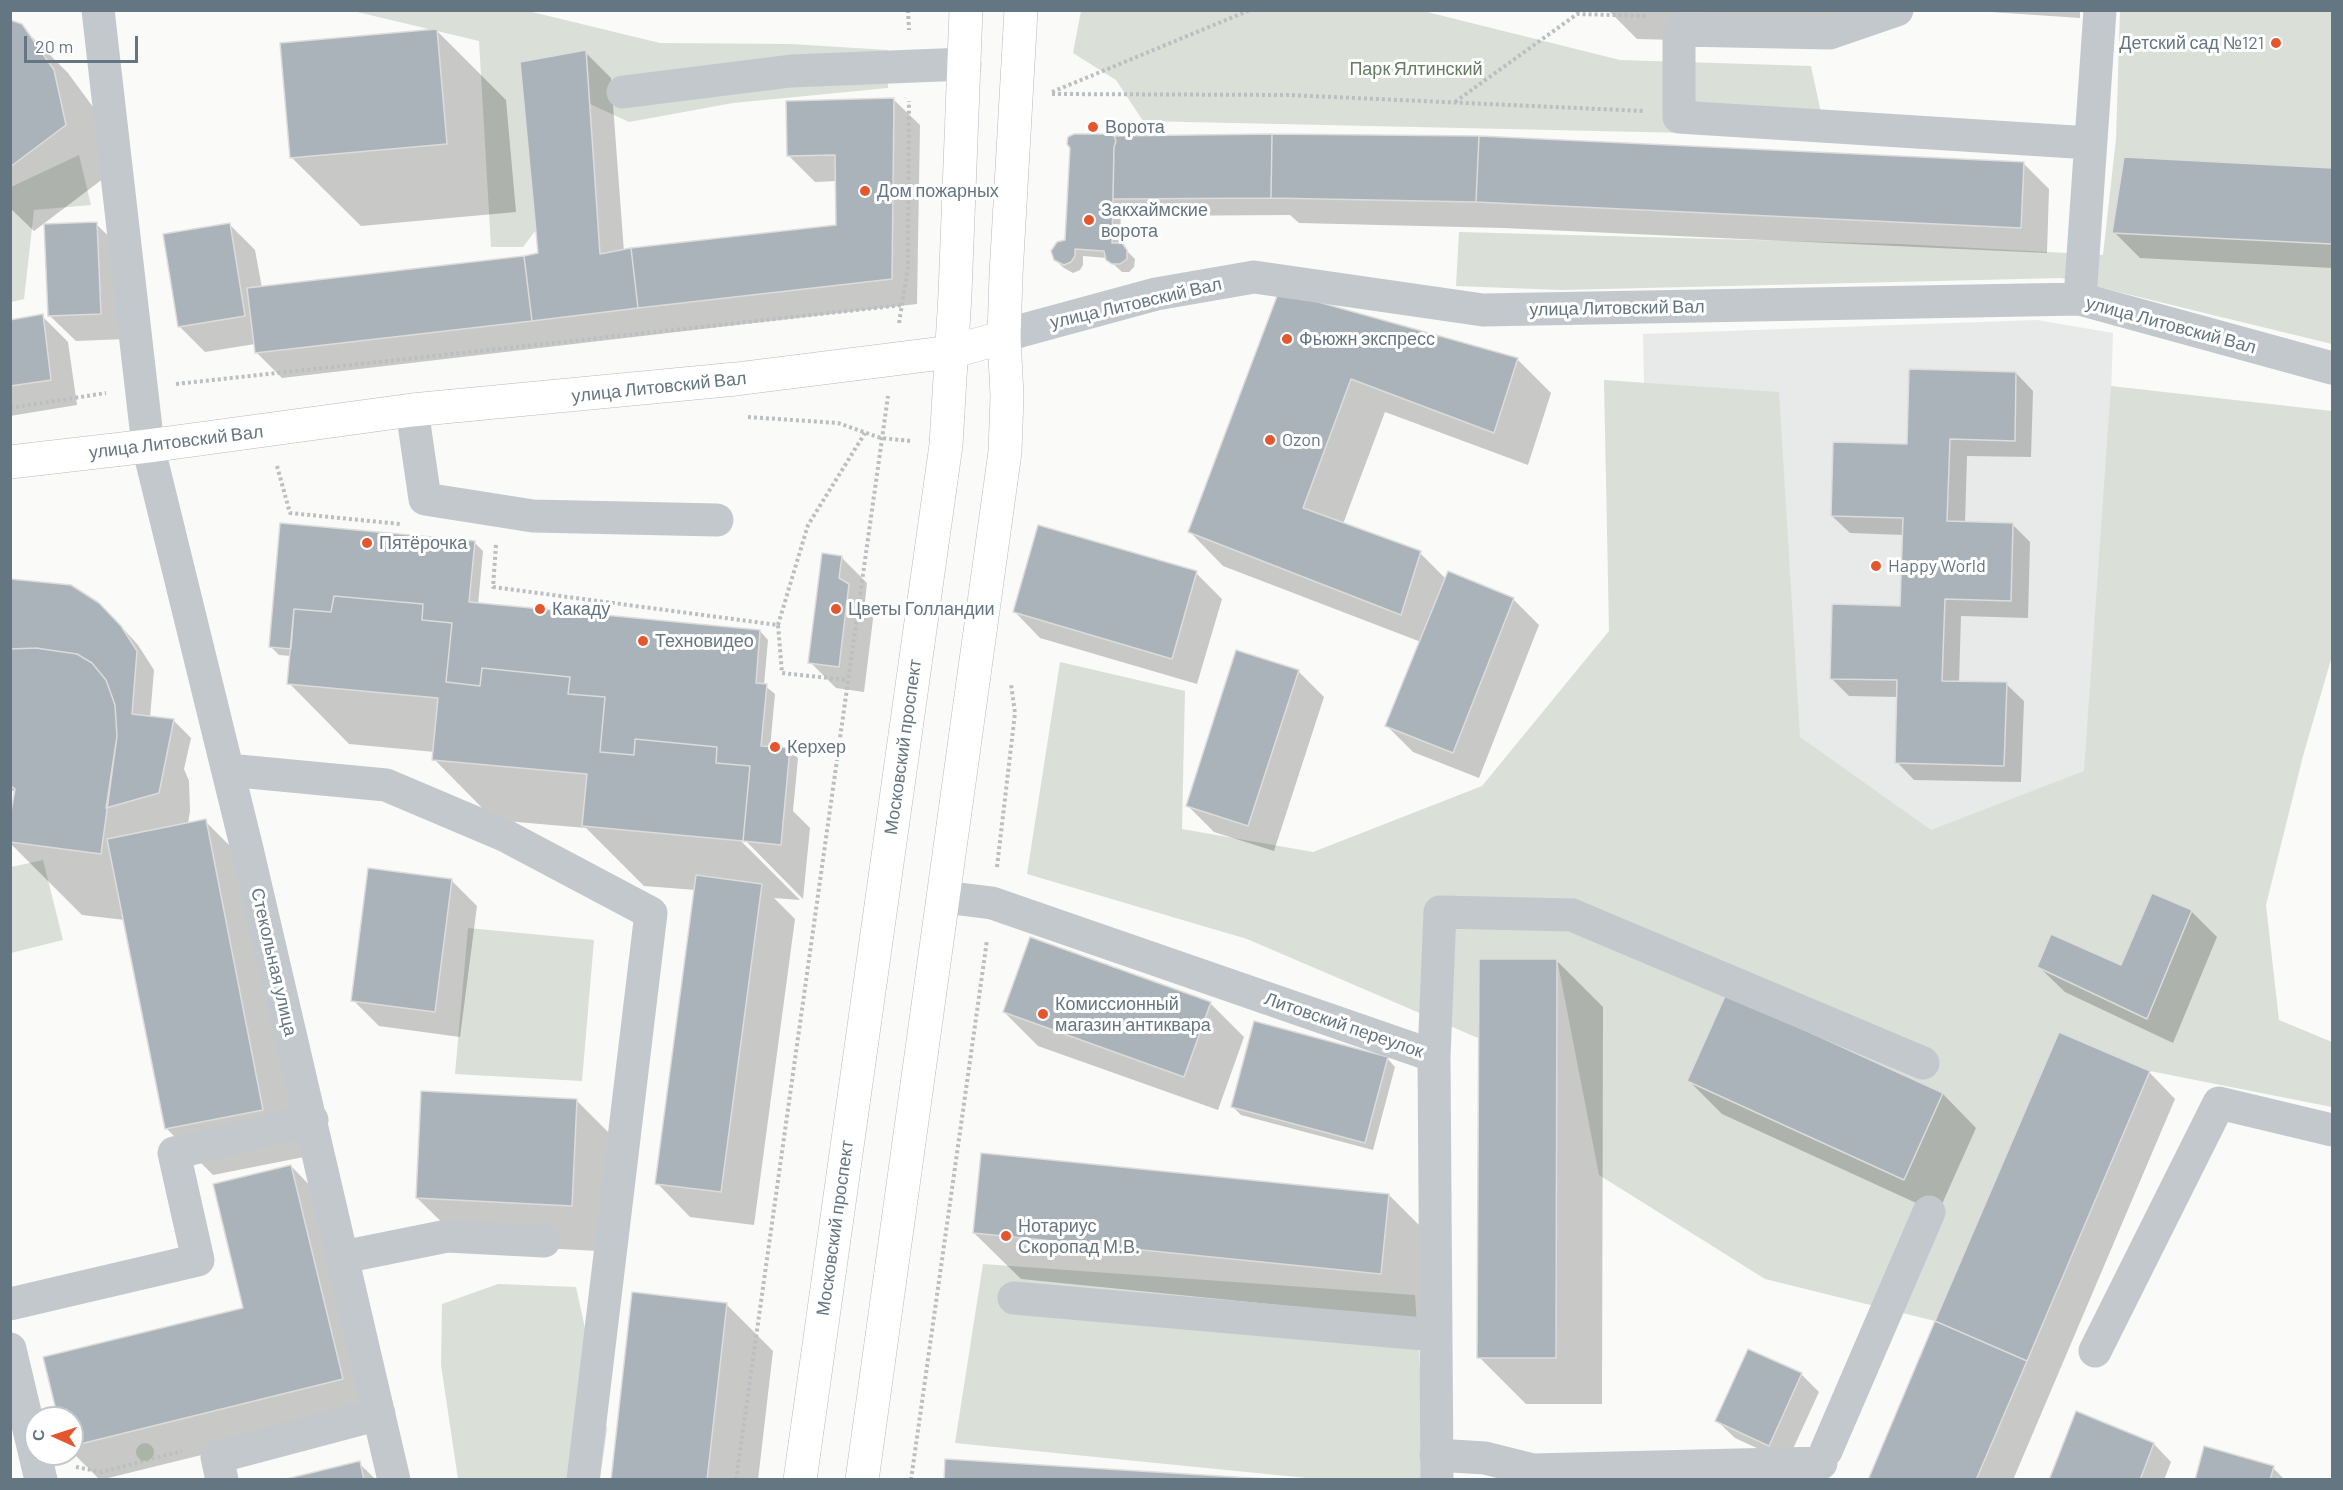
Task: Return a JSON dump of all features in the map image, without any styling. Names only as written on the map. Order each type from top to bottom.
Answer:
[{"type":"main road","name":"Московский проспект","points":[[800,1479],[946,445],[966,18]]},
{"type":"main road","points":[[862,1479],[1005,452],[1007,396],[1004,337],[1021,18]]},
{"type":"main road","name":"улица Литовский Вал","points":[[10,462],[148,446],[412,410],[736,380],[951,352],[1004,337]]},
{"type":"street","name":"Стекольная улица","points":[[98,10],[148,446],[312,1120],[394,1479]]},
{"type":"street","points":[[1898,10],[1830,33],[1679,30],[1679,117],[2090,143]]},
{"type":"street","points":[[2080,300],[2100,10]]},
{"type":"street","points":[[623,92],[791,70],[965,64]]},
{"type":"street","name":"улица Литовский Вал","points":[[1004,337],[1156,294],[1254,277],[1483,310],[2080,300],[2332,368]]},
{"type":"street","points":[[412,410],[425,499],[533,516],[717,520]]},
{"type":"street","points":[[228,770],[387,785],[504,836],[651,913],[583,1479]]},
{"type":"street","name":"Литовский переулок","points":[[944,897],[992,903],[1434,1056],[1436,1467]]},
{"type":"street","points":[[1434,1056],[1440,912],[1572,915],[1923,1063]]},
{"type":"street","points":[[2095,1351],[2218,1103],[2332,1130]]},
{"type":"street","points":[[10,1304],[198,1260],[174,1153],[312,1120]]},
{"type":"street","points":[[1436,1467],[1485,1458],[1542,1475],[1823,1457],[1929,1212]]},
{"type":"street","points":[[343,1257],[447,1236],[544,1241]]},
{"type":"street","points":[[1014,1298],[1435,1335]]},
{"type":"street","points":[[10,1349],[41,1479]]},
{"type":"street","points":[[222,1479],[217,1457],[379,1414]]},
{"type":"path","points":[[736,1479],[847,680],[908,267],[908,10]]},
{"type":"path","points":[[1250,10],[1048,94],[1288,96],[1644,111]]},
{"type":"path","points":[[1454,102],[1577,12],[1648,16]]},
{"type":"path","points":[[10,408],[141,388],[903,305]]},
{"type":"path","points":[[847,680],[782,673],[778,626],[808,525],[865,433]]},
{"type":"path","points":[[277,466],[290,513],[405,524]]},
{"type":"path","points":[[497,534],[493,587],[778,626]]},
{"type":"path","points":[[911,1479],[992,903],[1015,713],[1011,678]]},
{"type":"shaded area","name":"Happy World","points":[[2037,320],[2113,333],[2097,831],[2231,960],[1652,746],[1643,334]]},
{"type":"green space","points":[[353,11],[528,11],[660,43],[790,44],[888,50],[888,88],[733,103],[629,122],[590,104],[585,50],[520,62],[536,230],[523,247],[491,247],[479,41]]},
{"type":"green space","name":"Парк Ялтинский","points":[[1081,11],[1423,11],[1620,60],[1811,66],[1826,136],[1143,121],[1116,80],[1073,53]]},
{"type":"green space","points":[[2120,11],[2332,11],[2332,344],[2061,278],[1561,290],[1456,286],[1459,232],[1901,244],[2103,255],[2116,139]]},
{"type":"green space","points":[[79,155],[91,205],[34,210],[24,299],[11,302],[11,187]]},
{"type":"green space","points":[[1604,380],[1779,392],[1800,737],[1931,830],[2084,771],[2111,386],[2332,411],[2332,656],[2303,756],[2266,905],[2279,1020],[2332,1042],[2332,1107],[2150,1071],[2059,1032],[1935,1321],[1765,1279],[1599,1175],[1557,959],[1479,959],[1478,1038],[1247,939],[1027,874],[1060,662],[1185,691],[1182,829],[1313,852],[1482,786],[1609,631]]},
{"type":"green space","points":[[43,860],[63,940],[11,953],[11,867]]},
{"type":"green space","points":[[468,928],[594,940],[582,1081],[455,1074]]},
{"type":"green space","points":[[983,1264],[1415,1295],[1427,1479],[1317,1479],[955,1443]]},
{"type":"green space","points":[[498,1284],[576,1287],[607,1429],[600,1479],[458,1479],[441,1365],[442,1304]]},
{"type":"building","points":[[10,20],[22,24],[54,70],[66,125],[10,167]]},
{"type":"building","points":[[437,29],[447,144],[290,158],[280,43]]},
{"type":"building","points":[[586,50],[600,254],[631,248],[638,308],[532,321],[524,256],[538,253],[520,62]]},
{"type":"building","name":"Дом пожарных","points":[[894,98],[892,279],[638,308],[631,248],[836,225],[835,155],[787,156],[786,101]]},
{"type":"building","name":"Закхаймские ворота","points":[[1074,134],[1110,134],[1116,141],[1112,243],[1122,243],[1127,250],[1127,259],[1120,264],[1112,264],[1106,260],[1104,251],[1075,249],[1075,256],[1071,262],[1064,265],[1054,260],[1051,251],[1057,242],[1065,240],[1070,148],[1067,144],[1068,137]]},
{"type":"building","points":[[1272,134],[1271,198],[1113,199],[1116,141],[1114,136]]},
{"type":"building","points":[[1272,134],[1479,136],[1476,202],[1271,198]]},
{"type":"building","points":[[1479,136],[2024,162],[2021,228],[1476,202]]},
{"type":"building","points":[[2124,157],[2332,168],[2332,244],[2112,233]]},
{"type":"building","points":[[97,222],[101,314],[48,316],[44,224]]},
{"type":"building","points":[[230,223],[245,316],[178,327],[163,234]]},
{"type":"building","points":[[524,256],[532,321],[255,353],[247,288]]},
{"type":"building","points":[[1279,291],[1518,358],[1494,433],[1351,379],[1303,508],[1421,551],[1401,615],[1188,532]]},
{"type":"building","points":[[43,314],[51,380],[10,386],[10,320]]},
{"type":"building","points":[[1909,369],[2016,372],[2015,441],[1950,439],[1947,521],[2013,523],[2011,601],[1945,599],[1942,681],[2007,682],[2004,766],[1895,763],[1897,680],[1830,679],[1832,604],[1900,606],[1903,518],[1831,516],[1833,442],[1907,444]]},
{"type":"building","points":[[280,523],[475,541],[469,602],[760,630],[756,683],[767,684],[761,746],[790,748],[781,845],[743,841],[750,766],[716,763],[717,747],[635,739],[634,755],[600,752],[605,697],[568,694],[570,677],[482,668],[480,686],[446,682],[452,623],[422,620],[423,604],[334,596],[331,612],[294,609],[291,649],[269,647]]},
{"type":"building","points":[[1038,525],[1197,571],[1172,659],[1013,612]]},
{"type":"building","points":[[822,553],[842,556],[839,578],[849,584],[839,667],[808,663]]},
{"type":"building","points":[[1448,571],[1514,598],[1453,753],[1385,726]]},
{"type":"building","points":[[10,579],[71,585],[99,603],[121,626],[137,651],[132,714],[174,719],[159,793],[106,808],[117,736],[115,705],[106,680],[92,663],[77,654],[36,648],[10,649]]},
{"type":"building","points":[[334,596],[423,604],[422,620],[452,623],[446,682],[480,686],[482,668],[570,677],[568,694],[605,697],[600,752],[634,755],[635,739],[717,747],[716,763],[750,766],[743,841],[582,826],[587,774],[432,760],[438,698],[287,684],[294,609],[331,612]]},
{"type":"building","points":[[36,648],[77,654],[92,663],[106,680],[115,705],[117,736],[101,854],[10,842],[10,817],[15,789],[10,785],[10,649]]},
{"type":"building","points":[[1236,650],[1299,670],[1248,826],[1186,806]]},
{"type":"building","points":[[206,819],[263,1110],[165,1129],[107,839]]},
{"type":"building","points":[[368,868],[452,879],[435,1012],[351,1001]]},
{"type":"building","points":[[696,875],[762,884],[721,1192],[655,1184]]},
{"type":"building","points":[[2152,893],[2192,910],[2147,1019],[2037,967],[2051,934],[2121,965]]},
{"type":"building","points":[[1030,937],[1211,1002],[1184,1077],[1003,1012]]},
{"type":"building","points":[[1479,959],[1557,959],[1556,1358],[1477,1358]]},
{"type":"building","points":[[1726,994],[1943,1093],[1904,1180],[1687,1081]]},
{"type":"building","points":[[1254,1021],[1388,1057],[1365,1143],[1231,1107]]},
{"type":"building","points":[[2059,1032],[2150,1071],[2027,1361],[1935,1321]]},
{"type":"building","points":[[421,1091],[577,1099],[572,1206],[416,1198]]},
{"type":"building","points":[[981,1153],[1389,1194],[1381,1274],[973,1233]]},
{"type":"building","points":[[291,1165],[343,1379],[84,1443],[84,1406],[55,1406],[43,1357],[243,1308],[213,1184]]},
{"type":"building","points":[[632,1292],[727,1303],[707,1480],[611,1480]]},
{"type":"building","points":[[1935,1321],[2027,1361],[1976,1480],[1868,1480]]},
{"type":"building","points":[[1748,1349],[1802,1373],[1769,1446],[1715,1421]]},
{"type":"building","points":[[2076,1411],[2154,1443],[2140,1480],[2049,1480]]},
{"type":"building","points":[[2204,1446],[2274,1466],[2270,1480],[2195,1480]]},
{"type":"building","points":[[945,1459],[1284,1480],[944,1480]]},
{"type":"building","points":[[360,1461],[364,1480],[282,1480]]},
{"type":"place","name":"Детский сад №121","points":[[2276,43]]},
{"type":"place","name":"Ворота","points":[[1093,127]]},
{"type":"place","name":"Дом пожарных","points":[[865,191]]},
{"type":"place","name":"Закхаймские ворота","points":[[1089,220]]},
{"type":"place","name":"Фьюжн экспресс","points":[[1287,339]]},
{"type":"place","name":"Ozon","points":[[1270,440]]},
{"type":"place","name":"Пятёрочка","points":[[367,543]]},
{"type":"place","name":"Happy World","points":[[1876,566]]},
{"type":"place","name":"Какаду","points":[[540,609]]},
{"type":"place","name":"Цветы Голландии","points":[[836,609]]},
{"type":"place","name":"Техновидео","points":[[643,641]]},
{"type":"place","name":"Керхер","points":[[775,747]]},
{"type":"place","name":"Комиссионный магазин антиквара","points":[[1043,1014]]},
{"type":"place","name":"Нотариус Скоропад М.В.","points":[[1006,1236]]}]
